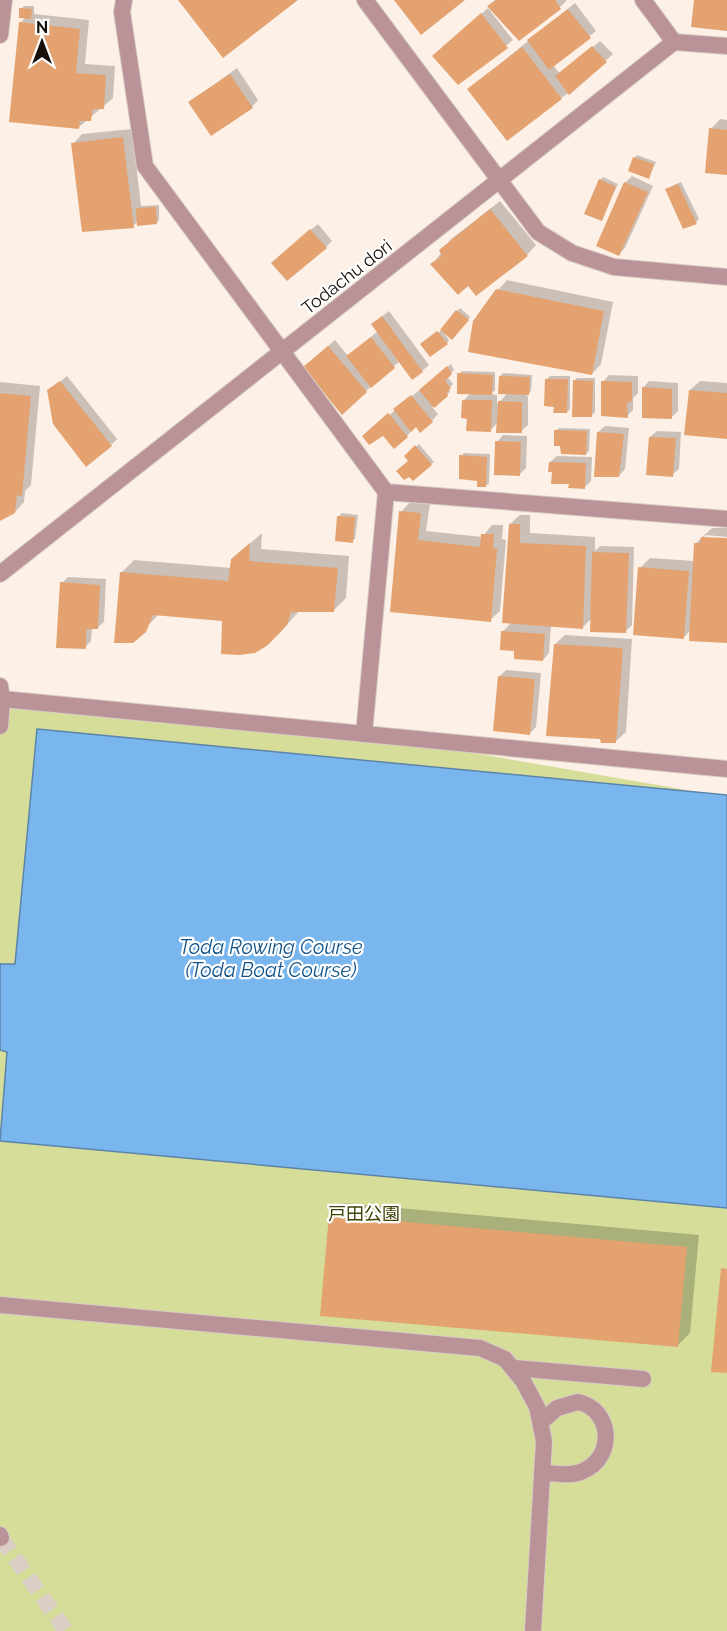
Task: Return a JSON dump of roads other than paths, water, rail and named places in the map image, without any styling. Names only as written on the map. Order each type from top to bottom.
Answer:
[{"type":"street","points":[[0,35],[4,0]]},
{"type":"street","points":[[124,0],[123,12],[145,166],[281,354],[386,492],[364,734]]},
{"type":"street","points":[[365,0],[538,232],[572,253],[614,267],[727,277]]},
{"type":"street","points":[[643,0],[674,42],[727,46]]},
{"type":"street","name":"Todachu dori","points":[[0,574],[674,42]]},
{"type":"street","points":[[386,492],[727,519]]},
{"type":"street","points":[[0,726],[1,693],[364,734],[727,769]]},
{"type":"street","points":[[0,1305],[480,1348],[493,1352],[514,1368],[531,1394],[541,1422],[542,1473],[534,1631]]},
{"type":"street","points":[[514,1368],[643,1379]]},
{"type":"street","points":[[541,1422],[557,1408],[578,1402],[596,1410],[606,1429],[603,1451],[594,1464],[572,1474],[542,1473]]},
{"type":"water","name":"Toda Rowing Course (Toda Boat Course)","points":[[37,729],[727,795],[727,1208],[0,1141],[7,1052],[0,1050],[0,964],[15,964]]},
{"type":"tunnel","points":[[1,1538],[66,1631]]},
{"type":"park label","name":"戸田公園","points":[[364,1214]]}]
